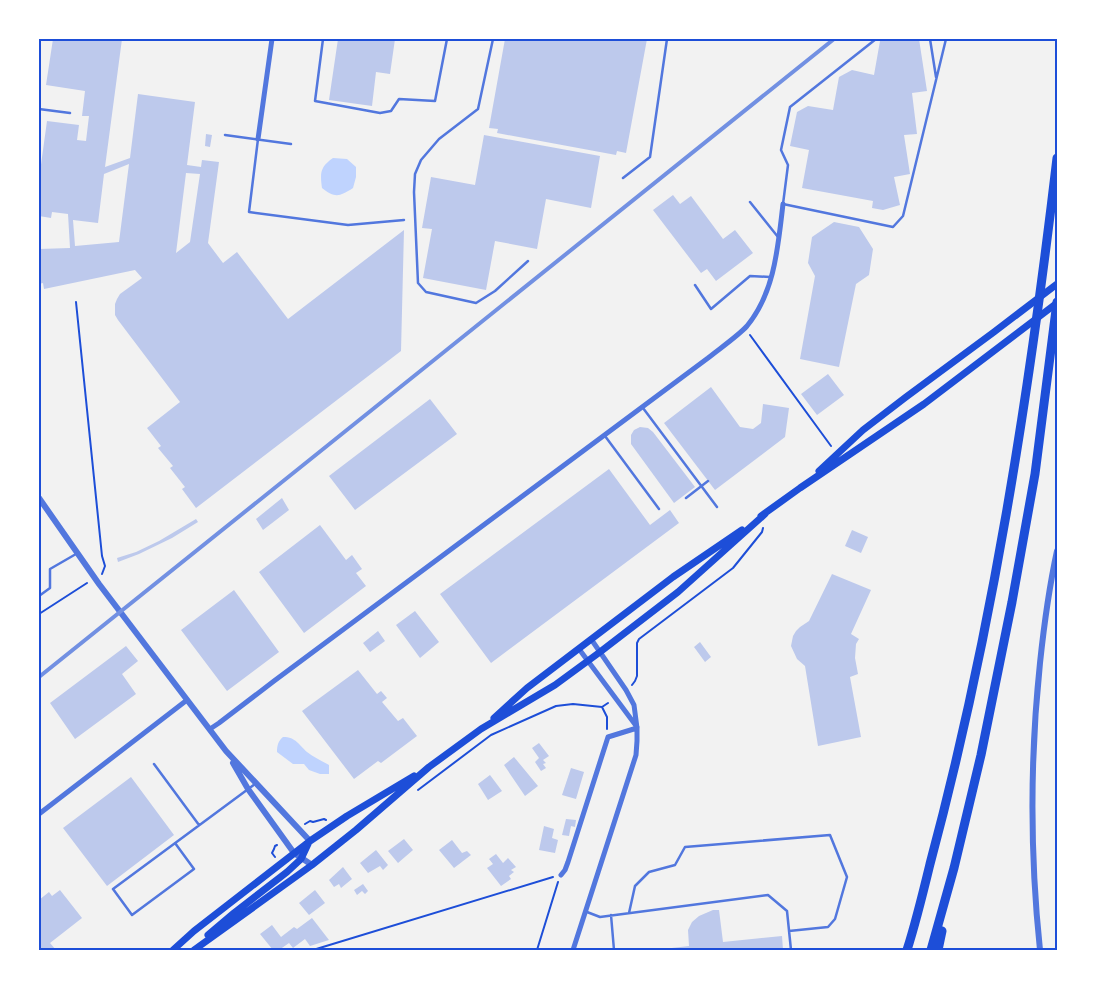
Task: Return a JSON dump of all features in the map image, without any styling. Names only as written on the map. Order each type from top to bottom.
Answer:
[{"type":"highway","points":[[907,950],[945,809],[996,572],[1032,352],[1057,158]]},
{"type":"highway","points":[[938,950],[1012,602],[1035,474],[1057,303]]},
{"type":"highway","points":[[931,950],[954,868]]},
{"type":"main road","points":[[800,488],[863,430],[1057,284]]},
{"type":"main road","points":[[192,950],[312,865],[429,767],[481,729],[527,688],[672,578],[924,404],[1057,303]]},
{"type":"main road","points":[[481,729],[556,685],[600,652],[678,592],[765,514]]},
{"type":"main road","points":[[173,950],[194,931],[310,841],[347,816],[429,767]]},
{"type":"main road","points":[[192,950],[234,913],[287,872],[301,859],[310,841]]},
{"type":"street","points":[[258,139],[272,39]]},
{"type":"street","points":[[210,729],[642,407],[746,327],[758,311],[770,285],[784,204]]},
{"type":"street","points":[[40,502],[226,751],[248,788],[294,854],[312,865]]},
{"type":"street","points":[[1040,950],[1036,910],[1032,799],[1035,709],[1044,626],[1057,551]]},
{"type":"street","points":[[573,950],[636,754],[637,741],[634,706],[626,690],[592,640]]},
{"type":"street","points":[[579,649],[637,728]]},
{"type":"street","points":[[39,814],[187,700]]},
{"type":"street","points":[[560,875],[565,870],[568,862],[608,738],[637,728]]},
{"type":"street","points":[[226,751],[310,841]]},
{"type":"lane","points":[[323,39],[315,101],[380,113],[391,111],[398,99],[434,101],[447,39]]},
{"type":"lane","points":[[493,39],[478,109],[439,139],[421,160],[416,174],[414,192],[418,284],[426,292],[476,303],[495,291],[528,261]]},
{"type":"lane","points":[[622,178],[650,157],[667,39]]},
{"type":"lane","points":[[876,39],[790,108],[781,150],[788,165],[784,204],[893,227],[904,216],[946,39]]},
{"type":"lane","points":[[930,39],[936,80]]},
{"type":"lane","points":[[39,109],[70,113]]},
{"type":"lane","points":[[225,135],[292,144]]},
{"type":"lane","points":[[258,139],[249,212],[348,225],[404,220]]},
{"type":"lane","points":[[750,202],[779,238]]},
{"type":"lane","points":[[695,285],[711,309],[750,276],[772,277]]},
{"type":"lane","points":[[642,407],[717,507]]},
{"type":"lane","points":[[604,435],[659,508]]},
{"type":"lane","points":[[686,498],[708,481]]},
{"type":"lane","points":[[39,596],[50,588],[50,569],[78,553]]},
{"type":"lane","points":[[154,764],[199,825]]},
{"type":"lane","points":[[175,843],[194,869],[132,915],[113,889],[248,788],[256,783]]},
{"type":"lane","points":[[629,913],[635,886],[650,872],[674,865],[685,847],[830,835],[847,877],[835,919],[828,927],[789,931]]},
{"type":"lane","points":[[585,912],[600,917],[768,895],[787,911],[791,950]]},
{"type":"lane","points":[[611,915],[614,950]]},
{"type":"path","points":[[76,302],[95,494],[102,556],[105,566],[100,584]]},
{"type":"path","points":[[746,327],[837,454]]},
{"type":"path","points":[[633,684],[637,676],[637,643],[639,639],[733,568],[762,532],[765,514]]},
{"type":"path","points":[[39,614],[95,577]]},
{"type":"path","points":[[416,792],[491,735],[556,706],[573,704],[602,707]]},
{"type":"path","points":[[313,950],[560,875]]},
{"type":"path","points":[[537,950],[560,875]]},
{"type":"water","points":[[333,158],[347,159],[356,167],[353,188],[340,195],[334,195],[322,188],[321,183],[323,167]]},
{"type":"water","points":[[283,737],[294,740],[309,754],[329,765],[329,774],[320,774],[309,770],[304,764],[293,764],[277,752],[278,744]]},
{"type":"building","points":[[53,39],[122,39],[105,167],[130,158],[138,94],[195,102],[187,165],[201,167],[202,160],[219,162],[208,243],[223,263],[237,252],[288,319],[404,230],[401,351],[196,508],[182,489],[185,487],[170,468],[173,466],[158,448],[161,446],[147,428],[180,402],[115,315],[115,304],[120,294],[142,278],[135,270],[44,289],[43,283],[39,284],[39,249],[70,248],[68,214],[52,212],[51,218],[39,216],[39,179],[47,121],[79,125],[77,140],[86,141],[89,116],[82,116],[85,91],[46,85]],"holes":[[[129,164],[119,242],[75,246],[73,220],[98,223],[104,174]],[[186,173],[200,174],[190,242],[176,253]]]},
{"type":"building","points":[[338,39],[395,39],[390,74],[376,72],[372,106],[329,100]]},
{"type":"building","points":[[505,39],[647,39],[626,153],[617,151],[616,155],[497,133],[498,129],[489,128]]},
{"type":"building","points":[[885,39],[919,39],[927,91],[912,93],[917,134],[904,135],[910,174],[894,177],[900,205],[883,210],[872,208],[873,201],[802,188],[809,150],[790,146],[797,112],[808,106],[833,110],[839,77],[852,70],[874,75],[880,41]]},
{"type":"building","points":[[206,134],[212,135],[210,147],[205,146]]},
{"type":"building","points":[[484,135],[600,156],[591,208],[546,199],[537,249],[495,241],[486,290],[423,278],[432,229],[422,228],[431,177],[475,185]]},
{"type":"building","points":[[673,195],[680,204],[691,196],[723,239],[735,230],[753,253],[716,281],[707,269],[701,273],[653,210]]},
{"type":"building","points":[[834,222],[859,227],[873,249],[869,275],[856,284],[839,367],[800,359],[815,276],[808,263],[812,237]]},
{"type":"building","points":[[828,374],[844,395],[817,415],[801,394]]},
{"type":"building","points":[[711,387],[740,427],[753,429],[761,423],[763,404],[789,408],[785,437],[715,490],[664,423]]},
{"type":"building","points":[[430,399],[457,434],[355,510],[329,476]]},
{"type":"building","points":[[640,427],[648,428],[653,432],[695,487],[674,503],[631,444],[631,435],[634,430]]},
{"type":"building","points":[[609,469],[650,525],[670,510],[679,523],[491,663],[440,594]]},
{"type":"building","points":[[282,498],[289,510],[263,530],[256,519]]},
{"type":"building","points":[[196,519],[198,522],[172,538],[118,562],[117,558],[136,552],[159,541]]},
{"type":"building","points":[[320,525],[346,560],[352,555],[362,569],[356,573],[366,586],[304,633],[259,572]]},
{"type":"building","points":[[852,530],[868,537],[861,553],[845,546]]},
{"type":"building","points":[[832,574],[871,590],[851,634],[859,639],[856,644],[855,658],[858,674],[850,677],[861,737],[818,746],[805,666],[797,659],[791,646],[796,631],[809,621]]},
{"type":"building","points":[[234,590],[279,652],[227,691],[181,630]]},
{"type":"building","points":[[415,611],[439,642],[420,658],[396,625]]},
{"type":"building","points":[[378,631],[385,641],[370,652],[363,643]]},
{"type":"building","points":[[700,642],[711,657],[705,662],[694,647]]},
{"type":"building","points":[[126,646],[138,661],[122,674],[136,694],[75,739],[50,703]]},
{"type":"building","points":[[358,670],[377,694],[381,691],[387,698],[382,702],[398,721],[403,718],[417,736],[381,763],[378,761],[354,779],[302,711]]},
{"type":"building","points":[[539,743],[549,756],[543,760],[546,763],[543,764],[546,768],[541,771],[535,762],[539,758],[532,748]]},
{"type":"building","points":[[514,757],[538,786],[525,796],[504,765]]},
{"type":"building","points":[[571,768],[584,772],[576,799],[562,795]]},
{"type":"building","points":[[490,775],[502,791],[488,800],[478,784]]},
{"type":"building","points":[[131,777],[174,835],[107,886],[63,828]]},
{"type":"building","points":[[566,819],[576,820],[575,827],[571,826],[569,836],[562,835]]},
{"type":"building","points":[[544,826],[554,829],[552,838],[558,840],[555,853],[539,850]]},
{"type":"building","points":[[404,839],[413,850],[398,863],[388,851]]},
{"type":"building","points":[[452,840],[462,853],[467,851],[471,855],[454,868],[439,850]]},
{"type":"building","points":[[376,850],[388,865],[383,870],[380,866],[368,873],[360,863]]},
{"type":"building","points":[[496,854],[503,863],[508,858],[516,867],[511,870],[514,872],[509,876],[511,879],[501,886],[487,868],[493,864],[489,859]]},
{"type":"building","points":[[343,867],[352,879],[341,888],[339,884],[334,887],[329,880]]},
{"type":"building","points":[[363,884],[368,891],[365,894],[362,891],[357,895],[354,890]]},
{"type":"building","points":[[60,890],[82,918],[50,943],[56,950],[39,950],[39,906],[41,904],[39,900],[49,892],[52,896]]},
{"type":"building","points":[[315,890],[325,903],[309,915],[299,903]]},
{"type":"building","points":[[713,910],[719,910],[723,942],[782,936],[783,950],[663,950],[689,946],[688,930],[692,922],[699,916]]},
{"type":"building","points":[[312,918],[329,940],[310,946],[305,939],[293,948],[289,943],[279,950],[273,950],[260,934],[272,925],[281,937],[294,927],[297,929]]},
{"type":"railway","points":[[39,677],[834,39]]}]
